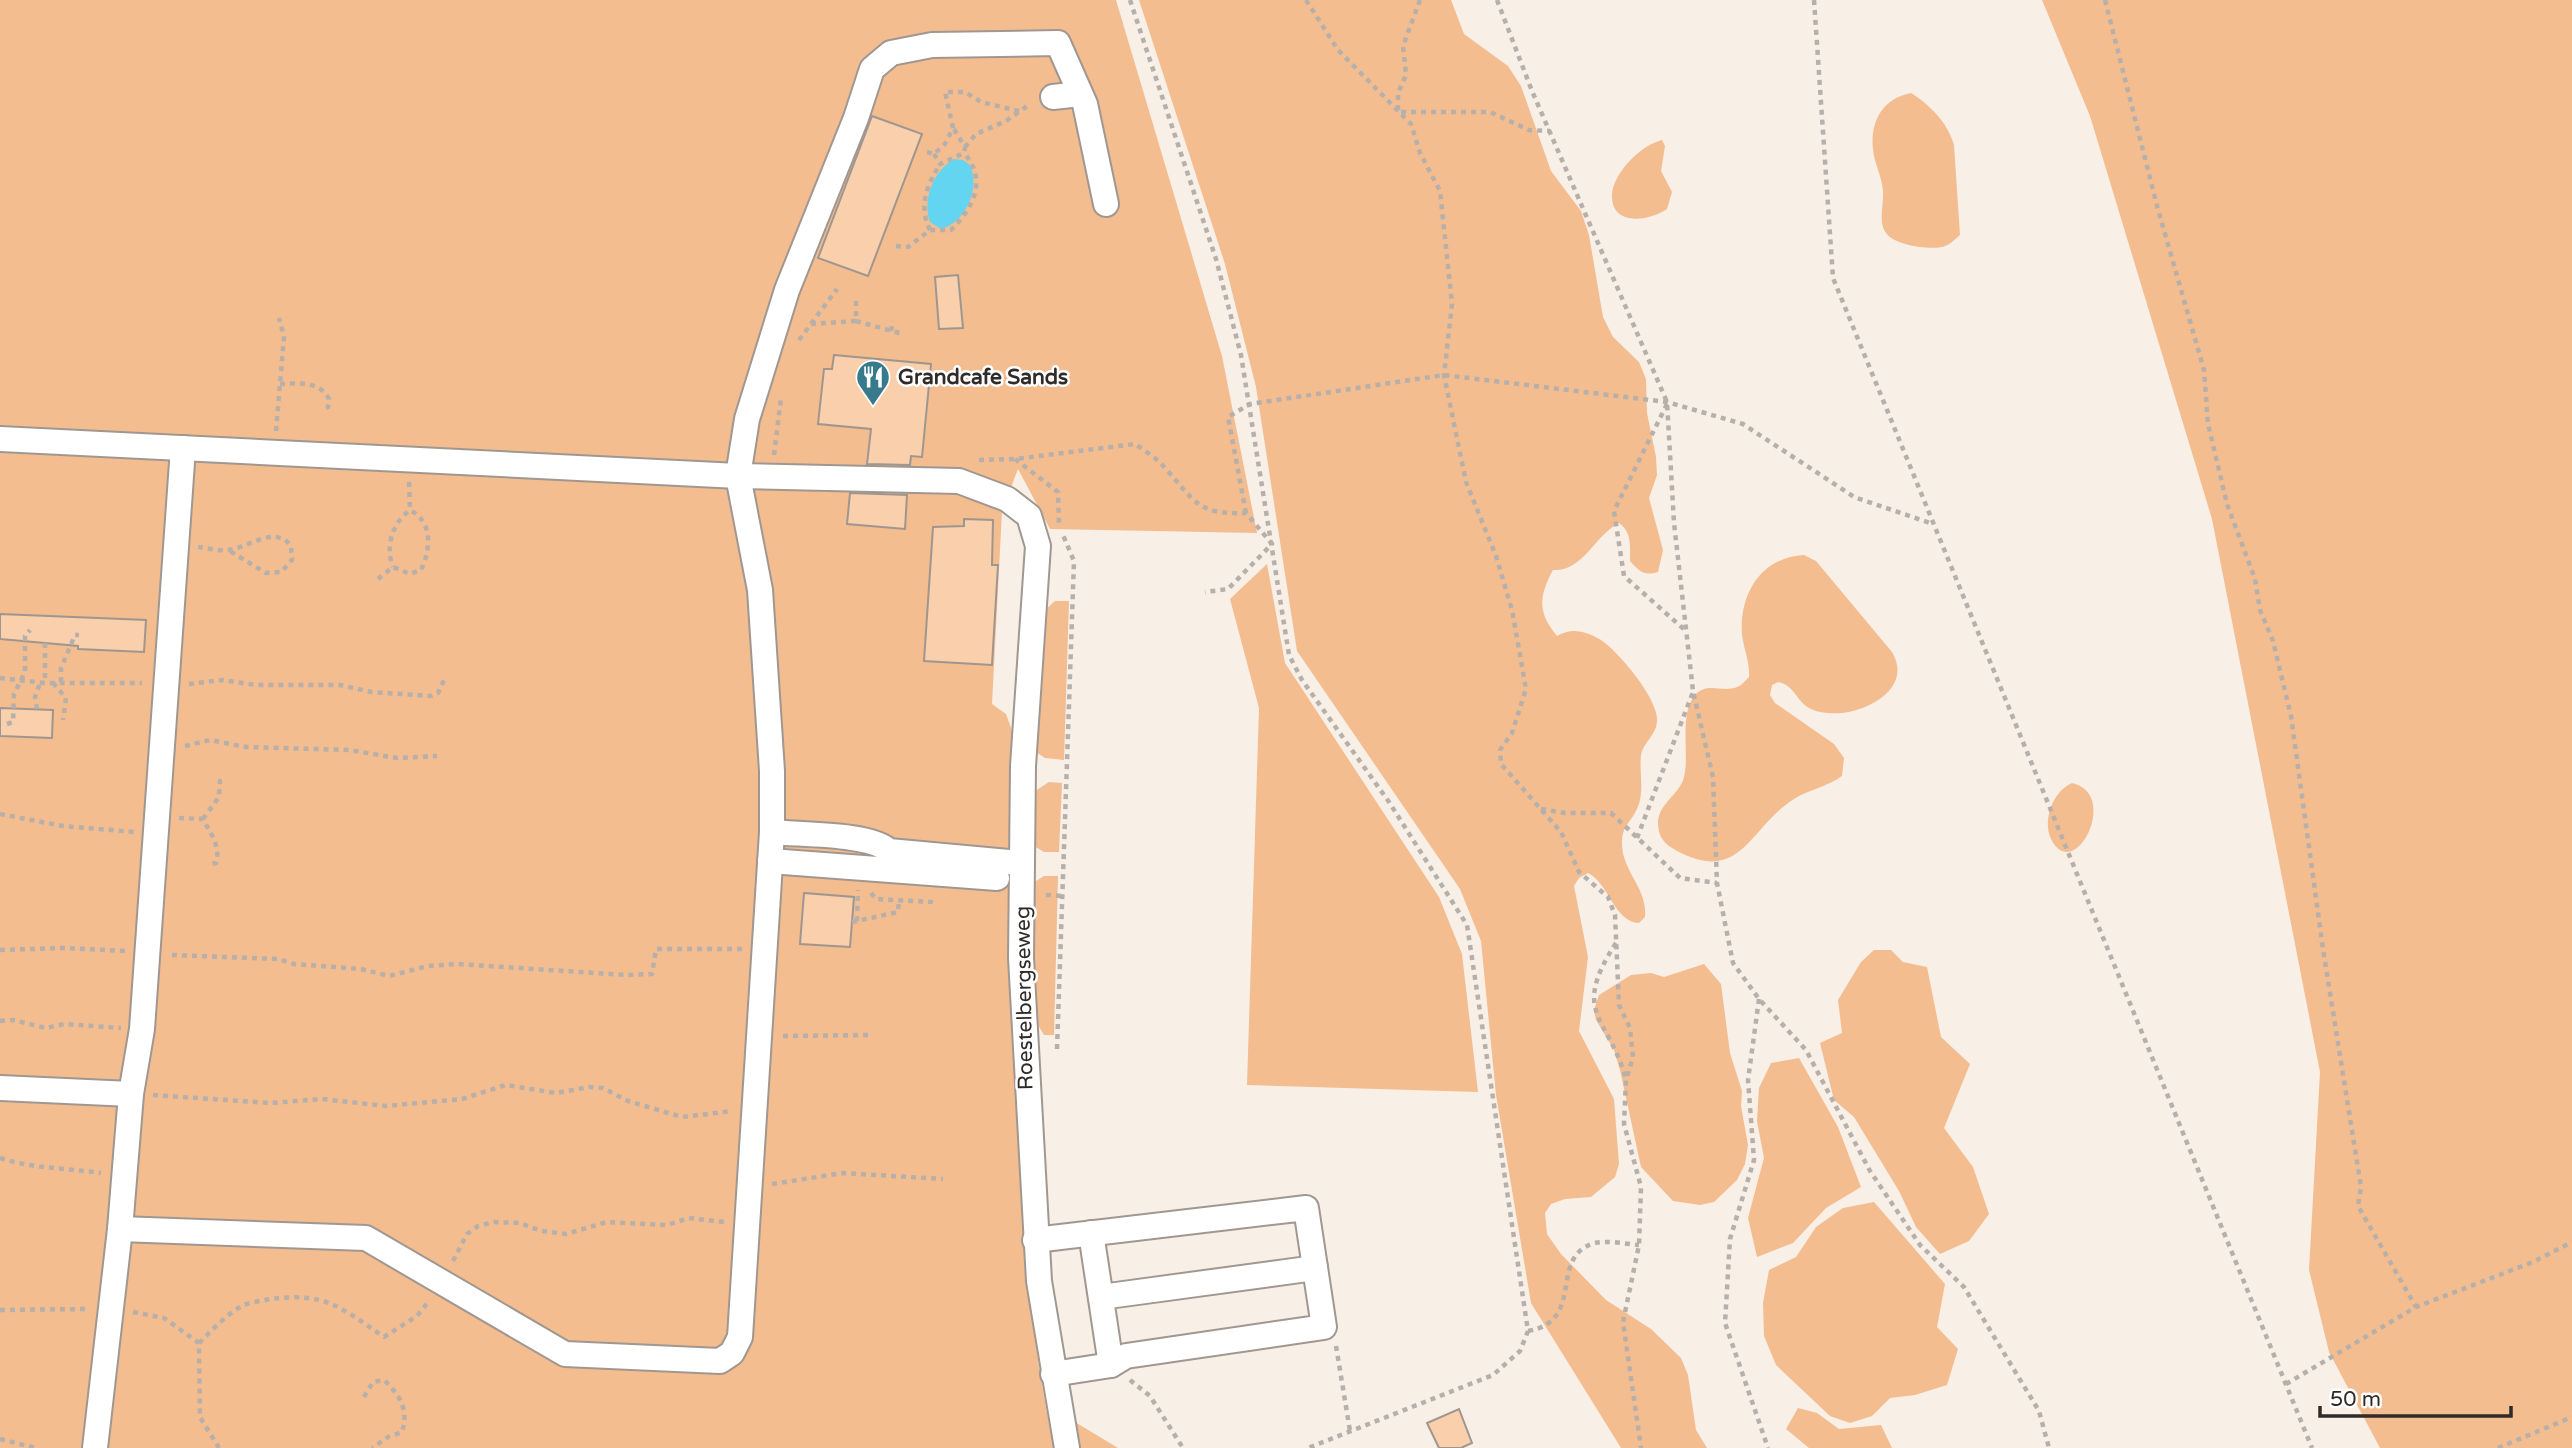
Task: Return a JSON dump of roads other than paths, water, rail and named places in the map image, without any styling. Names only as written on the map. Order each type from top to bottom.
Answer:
[{"type":"street","points":[[120,1229],[366,1238],[565,1354],[720,1361],[732,1353],[740,1337],[772,832],[772,771],[761,590],[738,476],[747,419],[774,372],[787,290],[856,118],[872,69],[891,52],[932,45],[1059,43],[1080,94],[1107,204]]},
{"type":"street","points":[[1041,95],[1080,94]]},
{"type":"street","points":[[0,439],[738,476]]},
{"type":"street","points":[[95,1448],[120,1229],[131,1094],[142,1029],[183,448]]},
{"type":"street","name":"Roestelbergseweg","points":[[738,476],[959,481],[1007,499],[1029,516],[1038,546],[1023,766],[1020,872],[1027,1097],[1035,1240],[1053,1374],[1067,1448]]},
{"type":"street","points":[[772,832],[865,840],[883,844],[889,851],[1020,872]]},
{"type":"street","points":[[771,861],[1020,872]]},
{"type":"street","points":[[0,1088],[131,1094]]},
{"type":"street","points":[[1035,1240],[1306,1208],[1324,1327],[1126,1356],[1111,1365],[1053,1374]]},
{"type":"street","points":[[1091,1233],[1111,1365]]},
{"type":"street","points":[[1101,1297],[1315,1268]]},
{"type":"water","points":[[954,159],[963,160],[970,165],[973,174],[972,194],[957,220],[941,229],[930,222],[927,205],[935,178]]},
{"type":"place","name":"Grandcafe Sands","points":[[873,407]]}]
